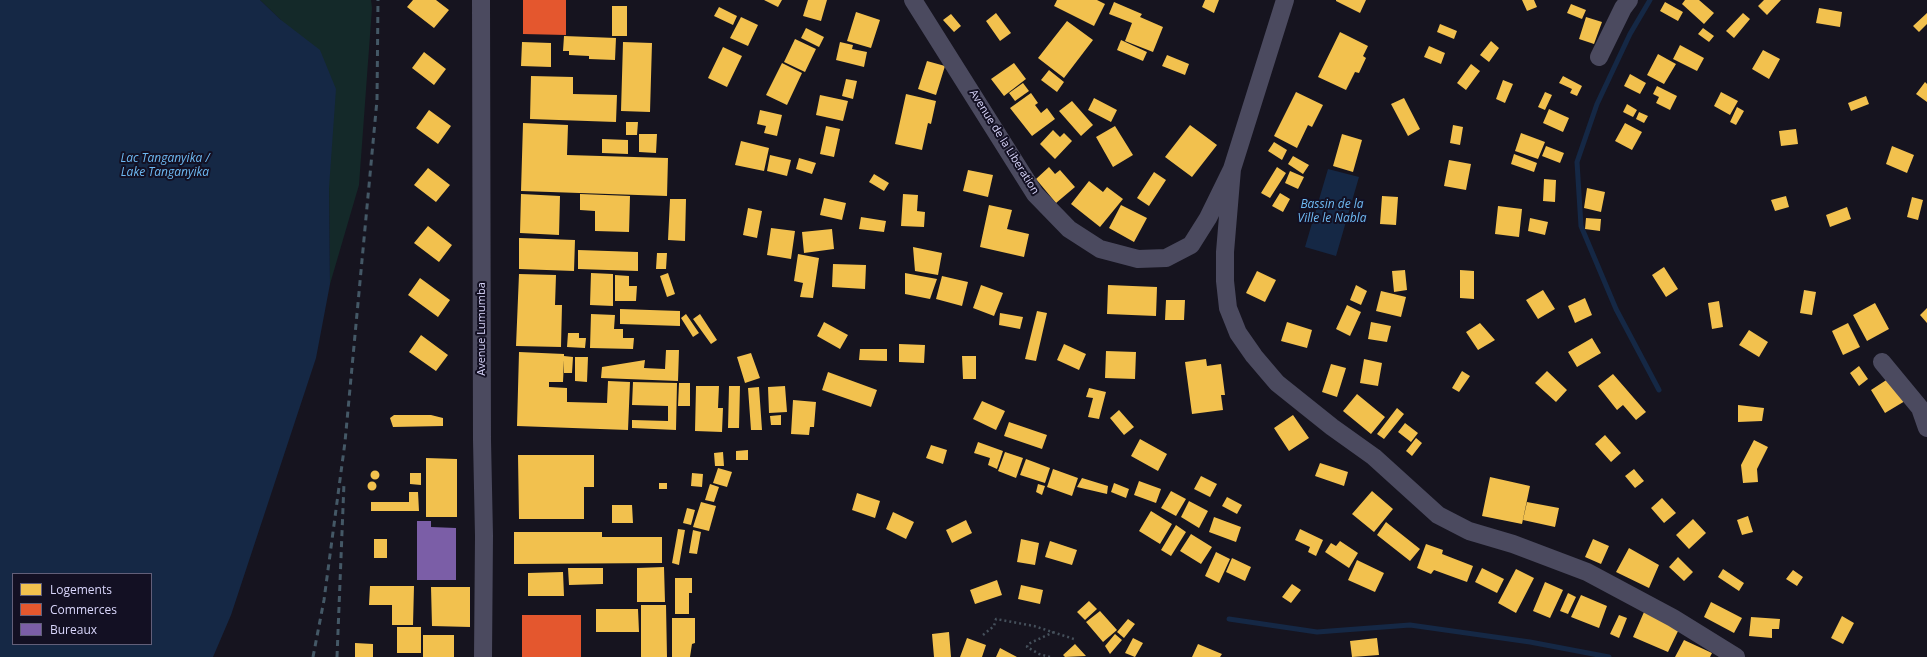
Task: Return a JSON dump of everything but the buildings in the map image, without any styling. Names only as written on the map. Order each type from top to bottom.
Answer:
[{"type":"street","name":"Avenue Lumumba","points":[[481,0],[482,440],[484,536],[483,657]]},
{"type":"street","name":"Avenue de la Liberation","points":[[913,0],[1035,194],[1069,229],[1100,249],[1138,259],[1166,258],[1191,245],[1208,218],[1232,169],[1285,0]]},
{"type":"street","points":[[1600,57],[1623,8],[1629,0]]},
{"type":"street","points":[[1232,169],[1225,252],[1225,282],[1228,308],[1238,333],[1254,356],[1277,383],[1332,427],[1374,457],[1438,515],[1469,530],[1587,572],[1673,618],[1736,657]]},
{"type":"street","points":[[1882,362],[1920,408],[1927,428]]},
{"type":"path","points":[[984,635],[994,626],[996,619],[1010,620],[1074,638]]},
{"type":"path","points":[[1050,657],[1039,654],[1027,647],[1028,644],[1052,635],[1054,632]]},
{"type":"green space","points":[[260,0],[371,0],[372,8],[359,185],[330,284],[329,188],[281,20]]},
{"type":"water","name":"Lac Tanganyika / Lake Tanganyika","points":[[0,0],[260,0],[281,20],[320,50],[336,89],[329,188],[330,284],[316,358],[231,615],[213,657],[0,657]]},
{"type":"water","name":"Bassin de la Ville le Nabla","points":[[1328,169],[1359,177],[1336,256],[1305,247]]},
{"type":"waterway","points":[[1650,0],[1630,34],[1597,104],[1577,162],[1581,226],[1616,309],[1659,390]]},
{"type":"waterway","points":[[1229,619],[1317,632],[1410,625],[1530,642],[1609,657]]},
{"type":"railway","points":[[313,657],[324,600],[345,442],[377,100],[378,0]]},
{"type":"railway","points":[[337,657],[344,483]]}]
